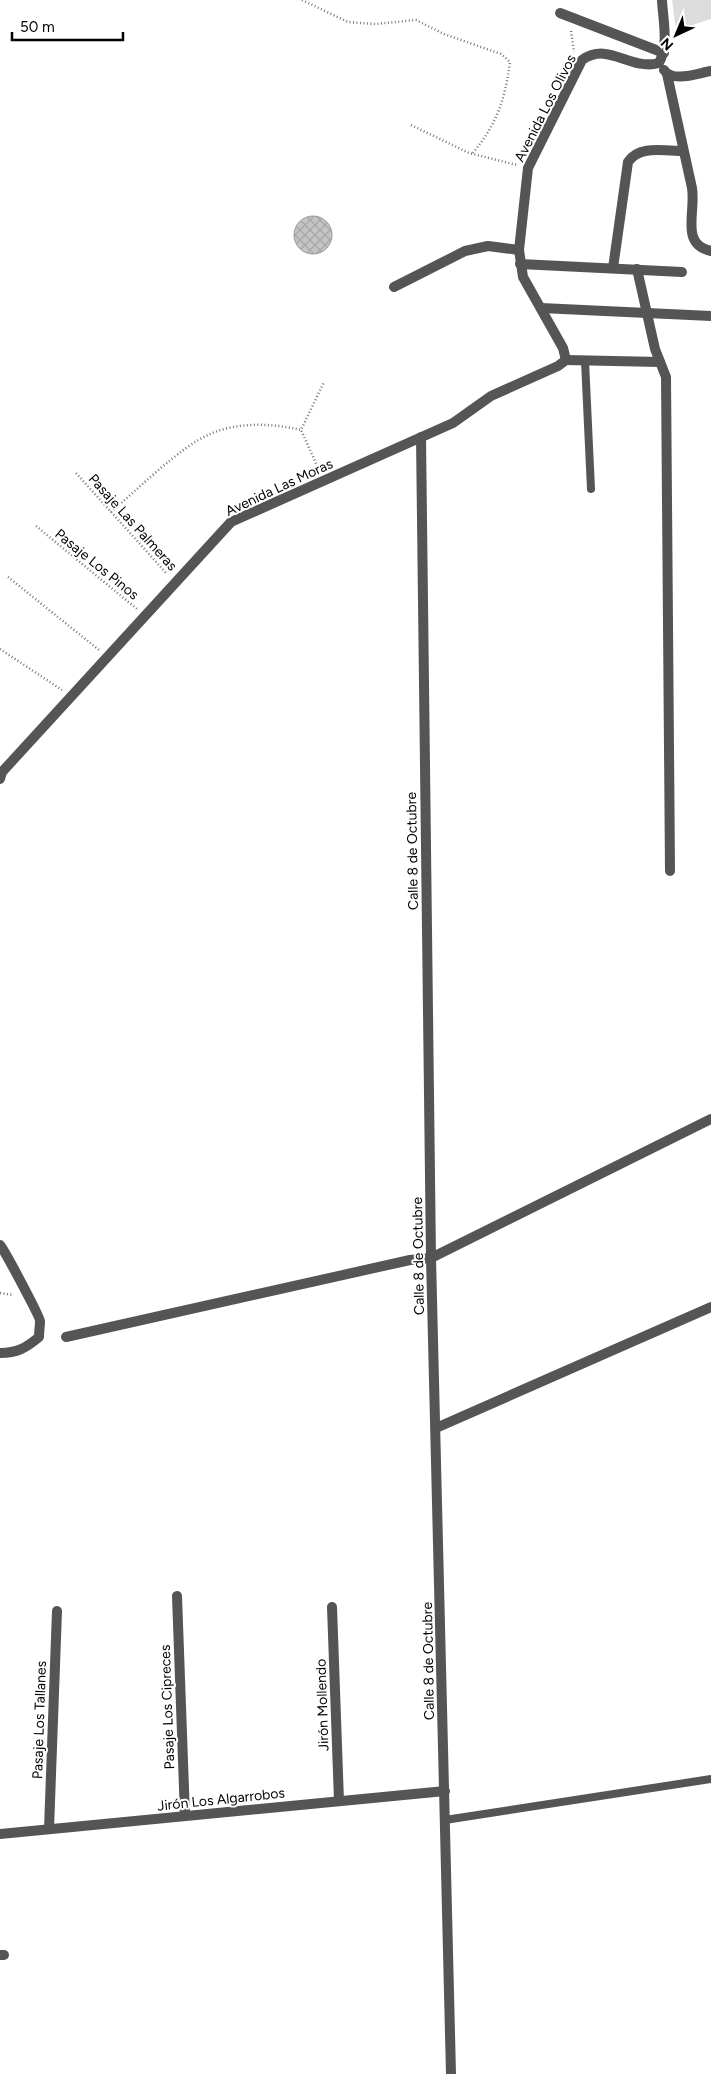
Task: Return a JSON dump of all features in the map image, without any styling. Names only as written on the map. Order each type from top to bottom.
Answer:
[{"type":"street","points":[[662,0],[664,53],[659,63],[667,74],[694,204],[691,226],[693,237],[695,244],[711,251]]},
{"type":"street","points":[[565,15],[664,53]]},
{"type":"street","name":"Avenida Los Olivos","points":[[566,360],[563,348],[523,277],[520,264],[519,250],[528,168],[582,60],[590,54],[601,52],[637,64],[649,66],[659,63]]},
{"type":"street","points":[[667,74],[676,77],[711,71]]},
{"type":"street","points":[[613,268],[628,162],[633,154],[640,151],[682,151]]},
{"type":"street","points":[[394,288],[465,251],[488,246],[519,250]]},
{"type":"street","points":[[520,264],[682,272]]},
{"type":"street","points":[[637,269],[655,349],[666,377],[670,871]]},
{"type":"street","points":[[541,308],[711,316]]},
{"type":"street","points":[[566,360],[660,362]]},
{"type":"street","name":"Avenida Las Moras","points":[[0,779],[2,772],[176,584],[230,522],[453,423],[491,396],[558,366],[566,360]]},
{"type":"street","name":"Calle 8 de Octubre","points":[[421,438],[432,1258],[451,2074]]},
{"type":"street","points":[[66,1337],[410,1260],[432,1258],[711,1119]]},
{"type":"street","points":[[0,1245],[7,1253],[40,1320],[39,1337],[27,1347],[14,1353],[0,1354]]},
{"type":"street","points":[[436,1428],[711,1307]]},
{"type":"street","name":"Pasaje Los Cipreces","points":[[177,1596],[185,1816]]},
{"type":"street","name":"Jirón Mollendo","points":[[332,1607],[339,1801]]},
{"type":"street","name":"Pasaje Los Tallanes","points":[[49,1829],[57,1611]]},
{"type":"street","name":"Jirón Los Algarrobos","points":[[0,1834],[445,1791]]},
{"type":"lane","points":[[585,360],[591,489]]},
{"type":"lane","points":[[445,1820],[711,1779]]},
{"type":"path","points":[[302,0],[348,22],[374,24],[416,20],[444,34],[501,54],[510,62],[504,99],[499,114],[484,140],[472,154]]},
{"type":"path","points":[[565,15],[577,71]]},
{"type":"path","points":[[410,125],[472,154],[528,168]]},
{"type":"path","points":[[300,430],[324,382]]},
{"type":"path","points":[[111,512],[182,452],[209,434],[235,426],[284,426],[300,430]]},
{"type":"path","points":[[300,430],[324,481]]},
{"type":"path","name":"Pasaje Las Palmeras","points":[[76,474],[176,584]]},
{"type":"path","name":"Pasaje Los Pinos","points":[[36,526],[146,616]]},
{"type":"path","points":[[8,577],[108,657]]},
{"type":"path","points":[[0,649],[71,697]]},
{"type":"shaded area","points":[[672,0],[711,0],[711,19],[676,30]]},
{"type":"building","points":[[313,216],[327,221],[332,235],[327,249],[313,254],[299,249],[294,235],[299,221]]}]
